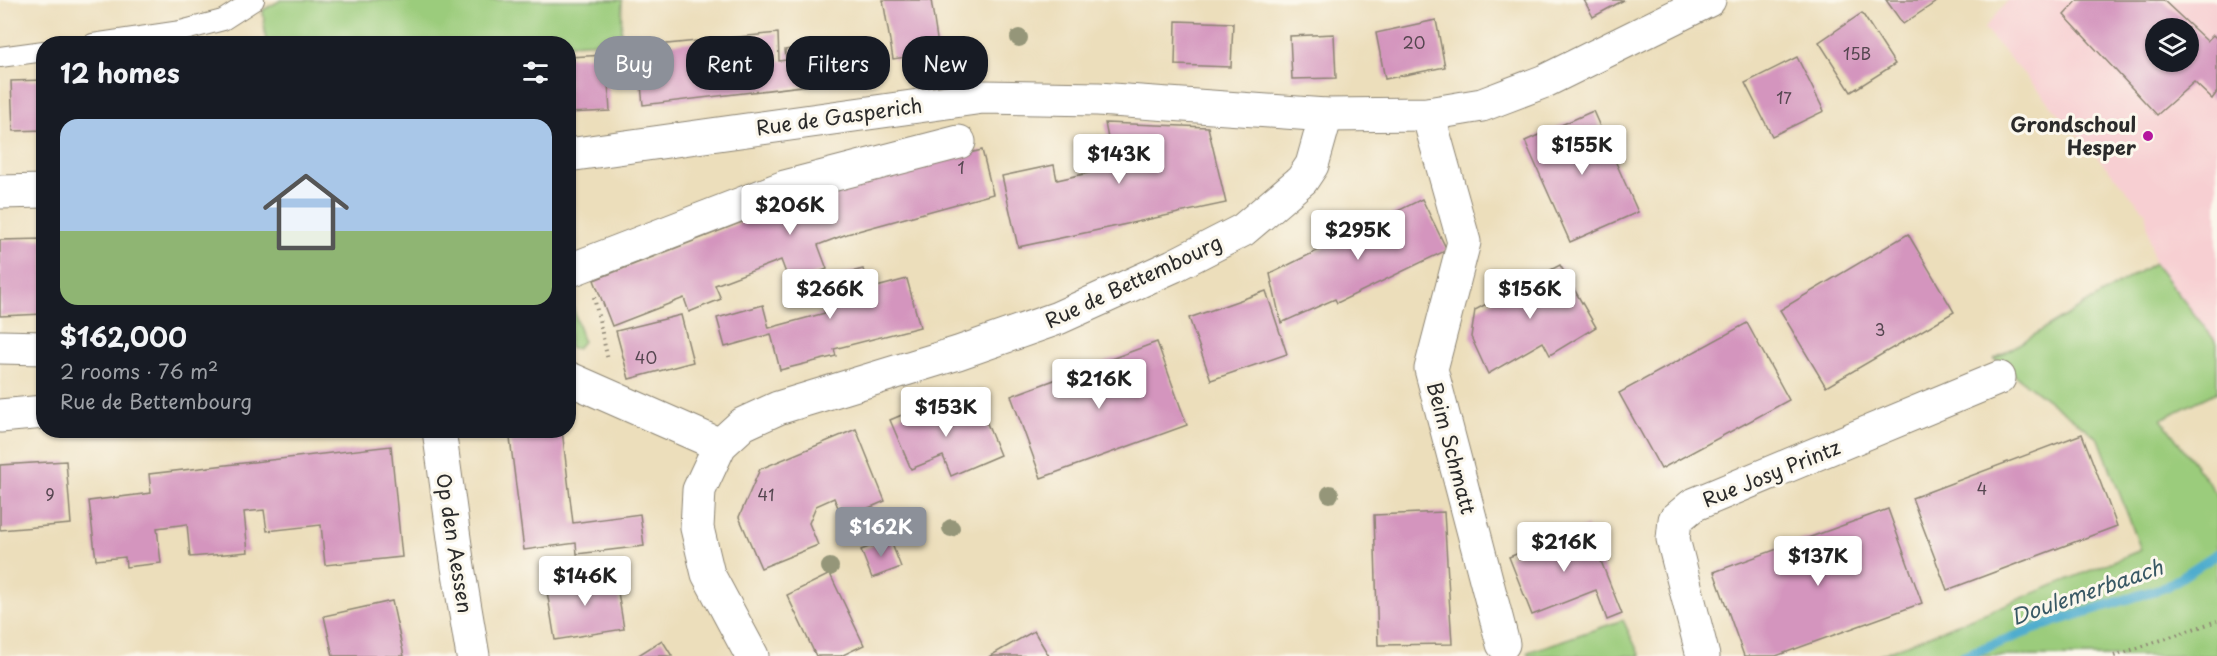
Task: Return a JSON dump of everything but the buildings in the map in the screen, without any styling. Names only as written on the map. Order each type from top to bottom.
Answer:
[{"type":"main road","points":[[1326,115],[1428,114],[1482,105],[1545,81],[1706,1]]},
{"type":"main road","name":"Rue de Gasperich","points":[[576,154],[983,97],[1098,99],[1326,115]]},
{"type":"main road","name":"Beim Schmatt","points":[[1428,114],[1464,242],[1431,369],[1503,644]]},
{"type":"main road","name":"Rue de Bettembourg","points":[[752,656],[708,574],[697,528],[699,490],[720,445],[743,424],[778,408],[958,353],[1058,318],[1173,266],[1243,230],[1302,180],[1312,165],[1326,115]]},
{"type":"main road","points":[[577,268],[785,187],[959,142]]},
{"type":"main road","points":[[0,192],[36,191]]},
{"type":"main road","points":[[0,347],[36,348]]},
{"type":"main road","name":"Rue Josy Printz","points":[[1703,656],[1673,539],[1675,520],[1693,505],[2000,378]]},
{"type":"main road","points":[[576,382],[720,445]]},
{"type":"main road","points":[[0,417],[36,413]]},
{"type":"main road","name":"Op den Aessen","points":[[440,438],[473,656]]},
{"type":"lane","points":[[147,36],[181,31],[223,20],[254,0]]},
{"type":"lane","points":[[0,57],[36,52]]},
{"type":"path","points":[[577,268],[609,364]]},
{"type":"path","points":[[2114,656],[2217,621]]},
{"type":"shaded area","name":"Grondschoul Hesper","points":[[2008,0],[2217,0],[2217,343],[2154,263],[2145,211],[1984,29]]},
{"type":"green space","points":[[281,0],[622,0],[621,36],[594,36],[594,43],[576,44],[576,36],[265,36],[263,10]]},
{"type":"green space","points":[[2154,263],[2217,343],[2217,392],[2161,419],[2217,494],[2217,656],[1878,656],[2141,550],[2099,439],[1994,359]]},
{"type":"green space","points":[[576,317],[583,341],[576,349]]},
{"type":"green space","points":[[1623,620],[1640,656],[1529,656],[1528,652]]},
{"type":"waterway","name":"Doulemerbaach","points":[[1963,656],[2053,622],[2166,587],[2217,554]]},
{"type":"place","name":"Grondschoul Hesper","points":[[2148,136]]}]
